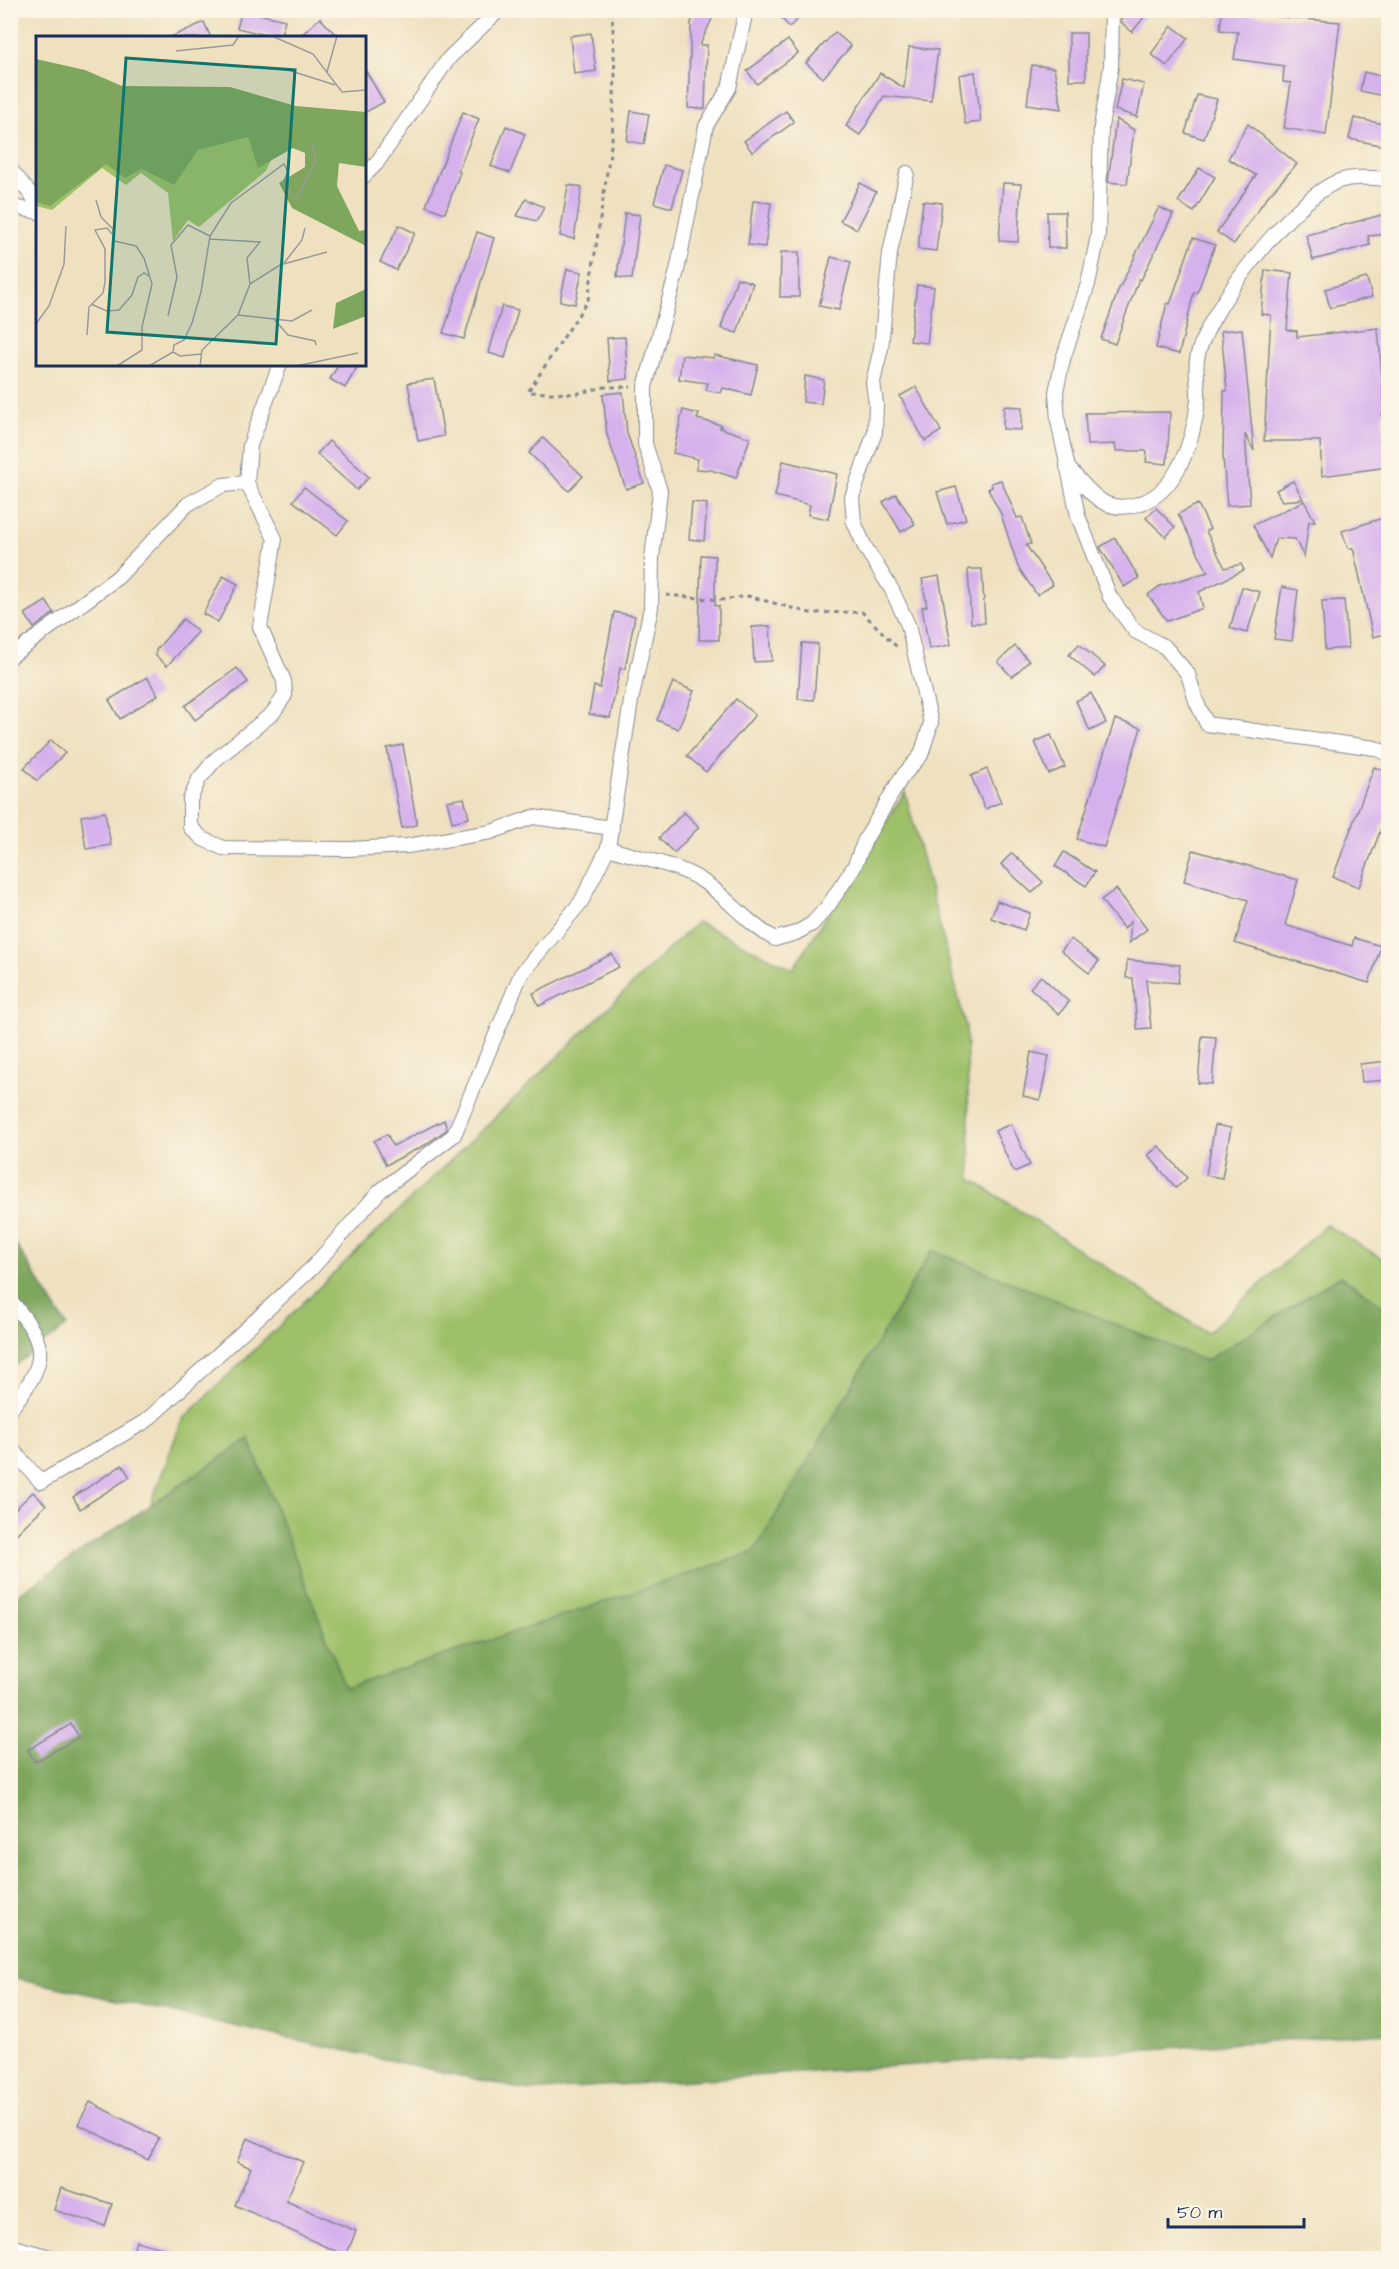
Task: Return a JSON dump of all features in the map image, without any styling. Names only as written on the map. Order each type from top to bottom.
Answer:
[{"type":"street","points":[[370,164],[449,58],[499,10]]},
{"type":"street","points":[[10,1447],[41,1482],[146,1421],[312,1268],[381,1191],[454,1135],[521,974],[581,902],[608,848],[632,701],[651,608],[652,558],[660,490],[645,444],[645,387],[677,271],[706,126],[729,88],[746,10]]},
{"type":"street","points":[[1112,10],[1111,67],[1101,127],[1098,237],[1088,284],[1063,359],[1056,392],[1058,421],[1078,516],[1110,597],[1135,631],[1165,648],[1188,674],[1196,701],[1207,724],[1375,748],[1389,754]]},
{"type":"street","points":[[10,169],[33,197],[36,208]]},
{"type":"street","points":[[608,848],[675,868],[706,882],[757,929],[775,939],[796,933],[812,924],[828,906],[854,867],[865,840],[901,778],[921,755],[931,723],[908,625],[892,590],[865,547],[854,522],[852,497],[874,432],[876,404],[873,382],[881,348],[890,253],[907,173]]},
{"type":"street","points":[[1067,467],[1107,504],[1127,507],[1154,500],[1174,476],[1190,440],[1198,400],[1197,359],[1211,322],[1254,257],[1315,194],[1339,181],[1389,179]]},
{"type":"street","points":[[10,206],[36,212]]},
{"type":"street","points":[[279,366],[250,445],[247,483],[275,539],[261,627],[284,681],[285,695],[273,713],[215,760],[199,779],[190,800],[190,827],[203,839],[223,848],[349,849],[407,846],[491,832],[533,817],[612,828]]},
{"type":"street","points":[[10,657],[118,577],[188,504],[223,485],[247,483]]},
{"type":"street","points":[[10,1300],[24,1316],[42,1353],[37,1372],[10,1410]]},
{"type":"street","points":[[10,2246],[54,2259]]},
{"type":"path","points":[[612,10],[615,76],[612,139],[588,300],[528,392],[575,394],[605,387],[645,387]]},
{"type":"path","points":[[651,592],[721,600],[748,596],[810,613],[862,612],[904,654]]},
{"type":"green space","points":[[905,792],[966,1027],[971,1179],[1207,1333],[1326,1225],[1388,1262],[1388,1805],[88,1672],[182,1420],[697,922],[793,969]]},
{"type":"green space","points":[[10,1235],[67,1326],[11,1368],[10,1368]]},
{"type":"green space","points":[[932,1250],[1206,1361],[1340,1276],[1388,1309],[1388,2033],[529,2091],[11,1977],[11,1599],[249,1439],[346,1688],[754,1552]]},
{"type":"building","points":[[242,10],[285,20],[281,36],[237,28]]},
{"type":"building","points":[[696,10],[716,10],[700,45],[707,45],[705,109],[688,108],[691,23]]},
{"type":"building","points":[[775,10],[809,10],[789,27]]},
{"type":"building","points":[[1124,10],[1150,10],[1132,32],[1121,22]]},
{"type":"building","points":[[1222,12],[1340,22],[1326,135],[1284,128],[1291,83],[1283,82],[1284,66],[1234,59],[1238,32],[1220,30]]},
{"type":"building","points":[[320,18],[337,36],[300,36]]},
{"type":"building","points":[[204,22],[210,36],[173,36]]},
{"type":"building","points":[[1172,26],[1188,38],[1167,66],[1151,54]]},
{"type":"building","points":[[835,32],[851,46],[823,78],[806,63]]},
{"type":"building","points":[[591,33],[596,71],[574,74],[570,36]]},
{"type":"building","points":[[1069,33],[1086,33],[1086,80],[1069,80]]},
{"type":"building","points":[[788,40],[798,53],[757,84],[747,71]]},
{"type":"building","points":[[909,47],[938,50],[931,101],[884,96],[860,135],[846,126],[880,73],[904,88]]},
{"type":"building","points":[[1032,65],[1054,68],[1062,109],[1027,104]]},
{"type":"building","points":[[366,71],[384,102],[366,112]]},
{"type":"building","points":[[975,72],[981,122],[965,124],[959,75]]},
{"type":"building","points":[[1364,72],[1389,78],[1389,97],[1360,91]]},
{"type":"building","points":[[1122,79],[1144,84],[1137,117],[1115,110]]},
{"type":"building","points":[[1197,95],[1217,99],[1204,139],[1185,133]]},
{"type":"building","points":[[631,111],[649,114],[644,144],[627,141]]},
{"type":"building","points":[[786,111],[794,122],[752,152],[744,141]]},
{"type":"building","points":[[463,112],[479,119],[458,171],[460,172],[445,213],[426,206]]},
{"type":"building","points":[[1354,118],[1389,125],[1385,146],[1349,139]]},
{"type":"building","points":[[1116,119],[1134,130],[1127,184],[1108,182]]},
{"type":"building","points":[[1248,124],[1297,164],[1267,197],[1234,244],[1217,232],[1256,175],[1228,159]]},
{"type":"building","points":[[506,126],[525,134],[510,173],[491,166]]},
{"type":"building","points":[[664,165],[682,170],[672,208],[654,203]]},
{"type":"building","points":[[1199,168],[1215,177],[1194,212],[1178,202]]},
{"type":"building","points":[[860,183],[876,192],[857,229],[840,221]]},
{"type":"building","points":[[1003,183],[1021,184],[1018,242],[999,241]]},
{"type":"building","points":[[568,185],[582,187],[574,239],[560,236]]},
{"type":"building","points":[[526,199],[544,207],[537,221],[517,216]]},
{"type":"building","points":[[753,201],[771,203],[765,247],[748,245]]},
{"type":"building","points":[[923,201],[942,203],[936,251],[918,249]]},
{"type":"building","points":[[1159,207],[1173,214],[1141,280],[1139,279],[1115,344],[1101,339],[1118,291]]},
{"type":"building","points":[[1047,212],[1065,212],[1066,248],[1048,248]]},
{"type":"building","points":[[625,213],[640,215],[632,279],[617,277]]},
{"type":"building","points":[[1389,213],[1389,234],[1368,236],[1370,245],[1313,260],[1306,235]]},
{"type":"building","points":[[399,225],[415,233],[396,270],[380,262]]},
{"type":"building","points":[[477,232],[494,238],[464,339],[443,333]]},
{"type":"building","points":[[1193,238],[1215,245],[1197,293],[1194,292],[1179,354],[1156,348],[1167,303],[1170,304]]},
{"type":"building","points":[[781,252],[799,252],[799,297],[780,297]]},
{"type":"building","points":[[831,257],[851,262],[839,310],[819,306]]},
{"type":"building","points":[[567,269],[582,272],[575,304],[560,301]]},
{"type":"building","points":[[1265,270],[1292,273],[1287,330],[1297,331],[1297,337],[1378,328],[1385,414],[1382,414],[1388,467],[1322,476],[1320,441],[1264,441],[1271,315],[1261,314]]},
{"type":"building","points":[[737,278],[753,283],[737,333],[721,328]]},
{"type":"building","points":[[1367,278],[1372,297],[1330,308],[1325,289]]},
{"type":"building","points":[[917,285],[934,287],[927,343],[910,341]]},
{"type":"building","points":[[502,306],[518,310],[505,358],[489,353]]},
{"type":"building","points":[[1242,329],[1254,451],[1245,434],[1250,504],[1227,506],[1223,458],[1224,391],[1227,391],[1221,331]]},
{"type":"building","points":[[625,337],[628,379],[610,381],[607,338]]},
{"type":"building","points":[[682,355],[714,358],[714,355],[758,365],[751,395],[723,388],[721,393],[706,390],[708,383],[679,379]]},
{"type":"building","points":[[338,366],[358,366],[345,388],[330,379]]},
{"type":"building","points":[[805,376],[824,380],[821,404],[803,402]]},
{"type":"building","points":[[434,379],[444,436],[418,441],[408,383]]},
{"type":"building","points":[[916,387],[941,431],[925,441],[900,396]]},
{"type":"building","points":[[623,392],[627,433],[644,483],[626,489],[607,435],[603,394]]},
{"type":"building","points":[[1004,406],[1022,407],[1021,430],[1003,429]]},
{"type":"building","points":[[683,410],[699,414],[697,419],[721,425],[720,428],[750,438],[736,478],[711,470],[696,469],[698,459],[673,453]]},
{"type":"building","points":[[1170,412],[1167,464],[1146,462],[1147,451],[1116,451],[1115,444],[1087,445],[1085,413]]},
{"type":"building","points":[[543,438],[583,476],[569,491],[529,453]]},
{"type":"building","points":[[329,441],[369,477],[357,490],[317,454]]},
{"type":"building","points":[[783,461],[837,474],[828,519],[808,515],[810,505],[775,496]]},
{"type":"building","points":[[1001,480],[1017,518],[1022,517],[1031,544],[1026,545],[1053,585],[1037,595],[1018,567],[1001,514],[988,489],[992,487],[991,483]]},
{"type":"building","points":[[1293,481],[1303,499],[1282,501],[1276,490]]},
{"type":"building","points":[[304,487],[348,521],[337,535],[293,501]]},
{"type":"building","points":[[956,487],[966,519],[947,524],[937,492]]},
{"type":"building","points":[[896,494],[915,524],[901,532],[883,502]]},
{"type":"building","points":[[1304,501],[1315,521],[1309,521],[1304,557],[1295,539],[1276,538],[1270,558],[1253,525]]},
{"type":"building","points":[[692,502],[707,504],[704,541],[689,539]]},
{"type":"building","points":[[1198,504],[1210,529],[1206,531],[1225,568],[1241,564],[1244,570],[1199,592],[1203,608],[1167,621],[1148,595],[1160,586],[1208,572],[1178,514]]},
{"type":"building","points":[[1156,508],[1175,527],[1166,537],[1146,518]]},
{"type":"building","points":[[1389,516],[1389,580],[1384,580],[1389,599],[1389,633],[1373,637],[1353,548],[1348,548],[1342,531]]},
{"type":"building","points":[[1115,538],[1139,578],[1124,587],[1100,547]]},
{"type":"building","points":[[701,555],[715,556],[715,606],[719,606],[719,640],[699,640]]},
{"type":"building","points":[[968,569],[982,569],[985,623],[971,623]]},
{"type":"building","points":[[223,576],[238,584],[218,622],[203,614]]},
{"type":"building","points":[[939,576],[951,645],[929,649],[922,607],[927,606],[922,579]]},
{"type":"building","points":[[1242,587],[1260,592],[1247,633],[1230,628]]},
{"type":"building","points":[[1282,587],[1298,590],[1292,641],[1274,639]]},
{"type":"building","points":[[1344,600],[1348,648],[1325,650],[1322,601]]},
{"type":"building","points":[[46,601],[54,613],[34,628],[25,614]]},
{"type":"building","points":[[614,612],[635,616],[625,669],[620,668],[610,718],[589,714],[594,686],[600,688]]},
{"type":"building","points":[[183,619],[198,632],[167,666],[156,656],[156,650]]},
{"type":"building","points":[[770,626],[772,661],[754,662],[752,627]]},
{"type":"building","points":[[802,643],[818,644],[814,700],[798,699]]},
{"type":"building","points":[[1079,644],[1105,666],[1095,677],[1069,655]]},
{"type":"building","points":[[1015,646],[1029,661],[1012,677],[998,662]]},
{"type":"building","points":[[237,668],[248,682],[195,720],[185,706]]},
{"type":"building","points":[[147,677],[158,695],[120,719],[109,700]]},
{"type":"building","points":[[673,682],[694,691],[678,729],[657,720]]},
{"type":"building","points":[[1091,693],[1106,723],[1090,731],[1076,701]]},
{"type":"building","points":[[736,699],[755,715],[706,772],[687,756]]},
{"type":"building","points":[[1115,719],[1141,728],[1104,847],[1077,839]]},
{"type":"building","points":[[1051,735],[1065,767],[1049,774],[1035,742]]},
{"type":"building","points":[[51,740],[65,753],[37,781],[24,768]]},
{"type":"building","points":[[403,745],[417,825],[402,828],[387,748]]},
{"type":"building","points":[[1374,767],[1389,772],[1389,808],[1359,887],[1333,877]]},
{"type":"building","points":[[987,769],[1001,802],[985,809],[971,776]]},
{"type":"building","points":[[464,798],[469,818],[452,822],[447,801]]},
{"type":"building","points":[[105,812],[111,845],[86,849],[81,816]]},
{"type":"building","points":[[684,812],[699,827],[674,853],[659,838]]},
{"type":"building","points":[[1193,850],[1298,880],[1285,925],[1352,946],[1354,938],[1381,946],[1369,983],[1235,943],[1248,900],[1184,881]]},
{"type":"building","points":[[1064,852],[1095,872],[1086,886],[1055,866]]},
{"type":"building","points":[[1012,853],[1043,882],[1032,893],[1001,864]]},
{"type":"building","points":[[1116,889],[1147,929],[1129,943],[1131,921],[1124,929],[1101,900]]},
{"type":"building","points":[[997,901],[1030,913],[1024,930],[991,918]]},
{"type":"building","points":[[1071,939],[1099,961],[1089,973],[1061,951]]},
{"type":"building","points":[[612,954],[619,967],[539,1006],[533,993]]},
{"type":"building","points":[[1127,960],[1180,965],[1178,983],[1146,980],[1151,1028],[1137,1029],[1133,978],[1126,978]]},
{"type":"building","points":[[1041,976],[1069,1002],[1059,1014],[1030,988]]},
{"type":"building","points":[[1202,1036],[1216,1037],[1212,1084],[1198,1083]]},
{"type":"building","points":[[1031,1052],[1049,1056],[1040,1100],[1023,1096]]},
{"type":"building","points":[[1389,1061],[1389,1080],[1362,1082],[1360,1064]]},
{"type":"building","points":[[444,1120],[447,1129],[425,1145],[386,1165],[374,1141],[387,1134],[393,1146]]},
{"type":"building","points":[[1011,1124],[1030,1165],[1014,1172],[995,1131]]},
{"type":"building","points":[[1215,1125],[1231,1128],[1222,1178],[1206,1175]]},
{"type":"building","points":[[1159,1146],[1187,1178],[1176,1188],[1148,1155]]},
{"type":"building","points":[[122,1465],[130,1477],[80,1509],[73,1497]]},
{"type":"building","points":[[33,1492],[46,1505],[10,1540],[10,1514]]},
{"type":"building","points":[[71,1724],[79,1737],[35,1762],[28,1750]]},
{"type":"building","points":[[90,2102],[159,2138],[148,2160],[78,2124]]},
{"type":"building","points":[[247,2138],[303,2162],[286,2201],[356,2231],[346,2256],[235,2205],[251,2168],[237,2162]]},
{"type":"building","points":[[61,2188],[112,2204],[105,2226],[54,2210]]},
{"type":"building","points":[[136,2241],[184,2254],[183,2259],[131,2259]]}]
